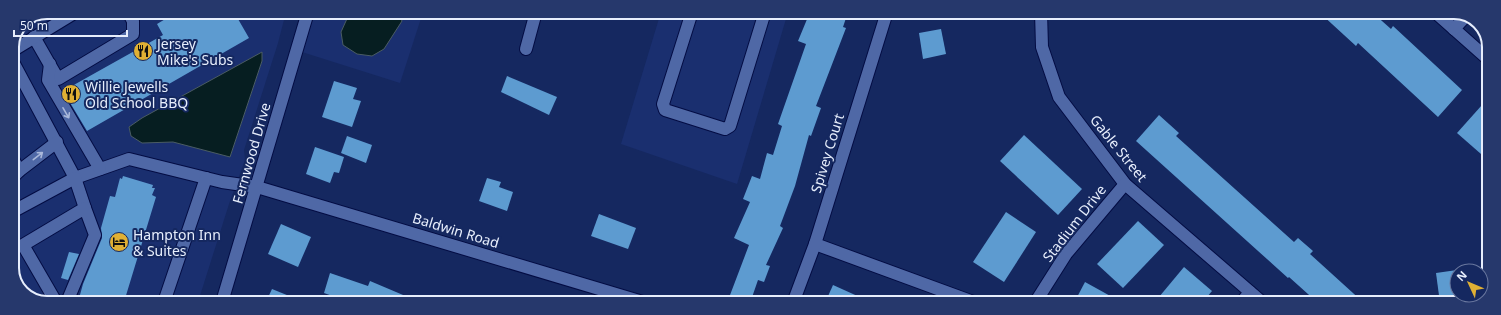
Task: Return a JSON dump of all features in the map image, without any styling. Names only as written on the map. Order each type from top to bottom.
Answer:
[{"type":"street","points":[[19,46],[64,19]]},
{"type":"street","points":[[34,37],[58,79],[133,34],[132,19]]},
{"type":"street","name":"Fernwood Drive","points":[[224,296],[306,19]]},
{"type":"street","points":[[526,49],[534,19]]},
{"type":"street","points":[[690,19],[663,104],[665,110],[725,129],[730,126],[763,19]]},
{"type":"street","name":"Spivey Court","points":[[796,296],[815,244],[885,19]]},
{"type":"street","name":"Gable Street","points":[[1041,19],[1042,47],[1059,97],[1125,184],[1255,296]]},
{"type":"street","points":[[1443,19],[1482,54]]},
{"type":"street","points":[[1454,29],[1462,20]]},
{"type":"street","points":[[50,64],[48,80],[100,169]]},
{"type":"street","points":[[19,73],[75,178],[95,234],[69,296]]},
{"type":"street","points":[[19,172],[56,142]]},
{"type":"street","name":"Baldwin Road","points":[[19,208],[75,178],[130,159],[206,178],[257,187],[623,296]]},
{"type":"street","points":[[166,296],[206,178]]},
{"type":"street","name":"Stadium Drive","points":[[1040,296],[1066,254],[1125,184]]},
{"type":"street","points":[[53,296],[23,245],[85,208]]},
{"type":"street","points":[[815,244],[957,296]]},
{"type":"street","points":[[1247,296],[1250,292]]},
{"type":"shaded area","points":[[47,19],[284,19],[244,150],[245,160],[229,204],[200,296],[47,296],[36,294],[28,289],[21,279],[19,270],[19,47],[21,36],[27,27],[36,21]]},
{"type":"shaded area","points":[[313,19],[421,19],[400,83],[302,52]]},
{"type":"shaded area","points":[[347,19],[401,19],[402,21],[384,49],[372,56],[357,54],[343,45],[341,32]]},
{"type":"shaded area","points":[[659,19],[786,19],[737,184],[621,144]]},
{"type":"shaded area","points":[[262,52],[262,61],[230,157],[173,142],[142,143],[131,136],[129,127],[142,118]]},
{"type":"building","points":[[165,19],[238,19],[249,38],[87,131],[63,91],[163,35],[157,24]]},
{"type":"building","points":[[807,19],[846,19],[843,27],[846,28],[816,106],[821,108],[811,136],[809,135],[795,186],[780,226],[783,228],[766,265],[770,266],[764,282],[758,280],[752,296],[730,296],[749,245],[734,238],[750,202],[743,199],[752,176],[760,179],[767,153],[773,155],[782,126],[778,124],[806,44],[798,41]]},
{"type":"building","points":[[1327,19],[1380,19],[1391,29],[1393,26],[1462,90],[1438,117],[1358,43],[1356,46]]},
{"type":"building","points":[[941,29],[946,54],[923,59],[919,33]]},
{"type":"building","points":[[507,76],[557,97],[549,115],[501,92]]},
{"type":"building","points":[[334,81],[357,88],[353,99],[361,101],[352,127],[322,117]]},
{"type":"building","points":[[1482,105],[1482,155],[1457,133]]},
{"type":"building","points":[[1159,115],[1179,133],[1176,136],[1294,242],[1298,238],[1313,251],[1310,254],[1356,296],[1310,296],[1289,277],[1288,278],[1136,141]]},
{"type":"building","points":[[1024,135],[1082,189],[1058,215],[1000,161]]},
{"type":"building","points":[[347,136],[372,145],[366,163],[341,153]]},
{"type":"building","points":[[315,147],[344,157],[339,173],[334,172],[330,183],[306,174]]},
{"type":"building","name":"Hampton Inn & Suites","points":[[123,176],[153,185],[152,188],[155,188],[152,195],[156,197],[126,296],[80,296],[83,284],[102,238],[101,228],[110,196],[115,197],[120,178],[122,179]]},
{"type":"building","points":[[487,178],[501,182],[499,187],[513,192],[507,211],[479,201]]},
{"type":"building","points":[[1006,212],[1036,232],[1004,282],[973,262]]},
{"type":"building","points":[[599,214],[636,228],[628,249],[591,236]]},
{"type":"building","points":[[1138,221],[1164,245],[1123,288],[1097,264]]},
{"type":"building","points":[[281,224],[311,237],[298,267],[268,254]]},
{"type":"building","points":[[69,252],[79,254],[68,280],[61,278]]},
{"type":"building","points":[[1184,267],[1212,291],[1208,296],[1160,296]]},
{"type":"building","points":[[1449,271],[1449,296],[1439,296],[1436,273]]},
{"type":"building","points":[[330,273],[368,286],[370,281],[405,296],[332,296],[324,293]]},
{"type":"building","points":[[1085,282],[1110,296],[1078,296]]},
{"type":"building","points":[[833,285],[857,296],[828,296]]},
{"type":"building","points":[[272,289],[289,296],[269,296]]},
{"type":"place","name":"Jersey Mike's Subs","points":[[143,51]]},
{"type":"place","name":"Willie Jewells Old School BBQ","points":[[71,94]]},
{"type":"place","name":"Hampton Inn & Suites","points":[[119,242]]}]
